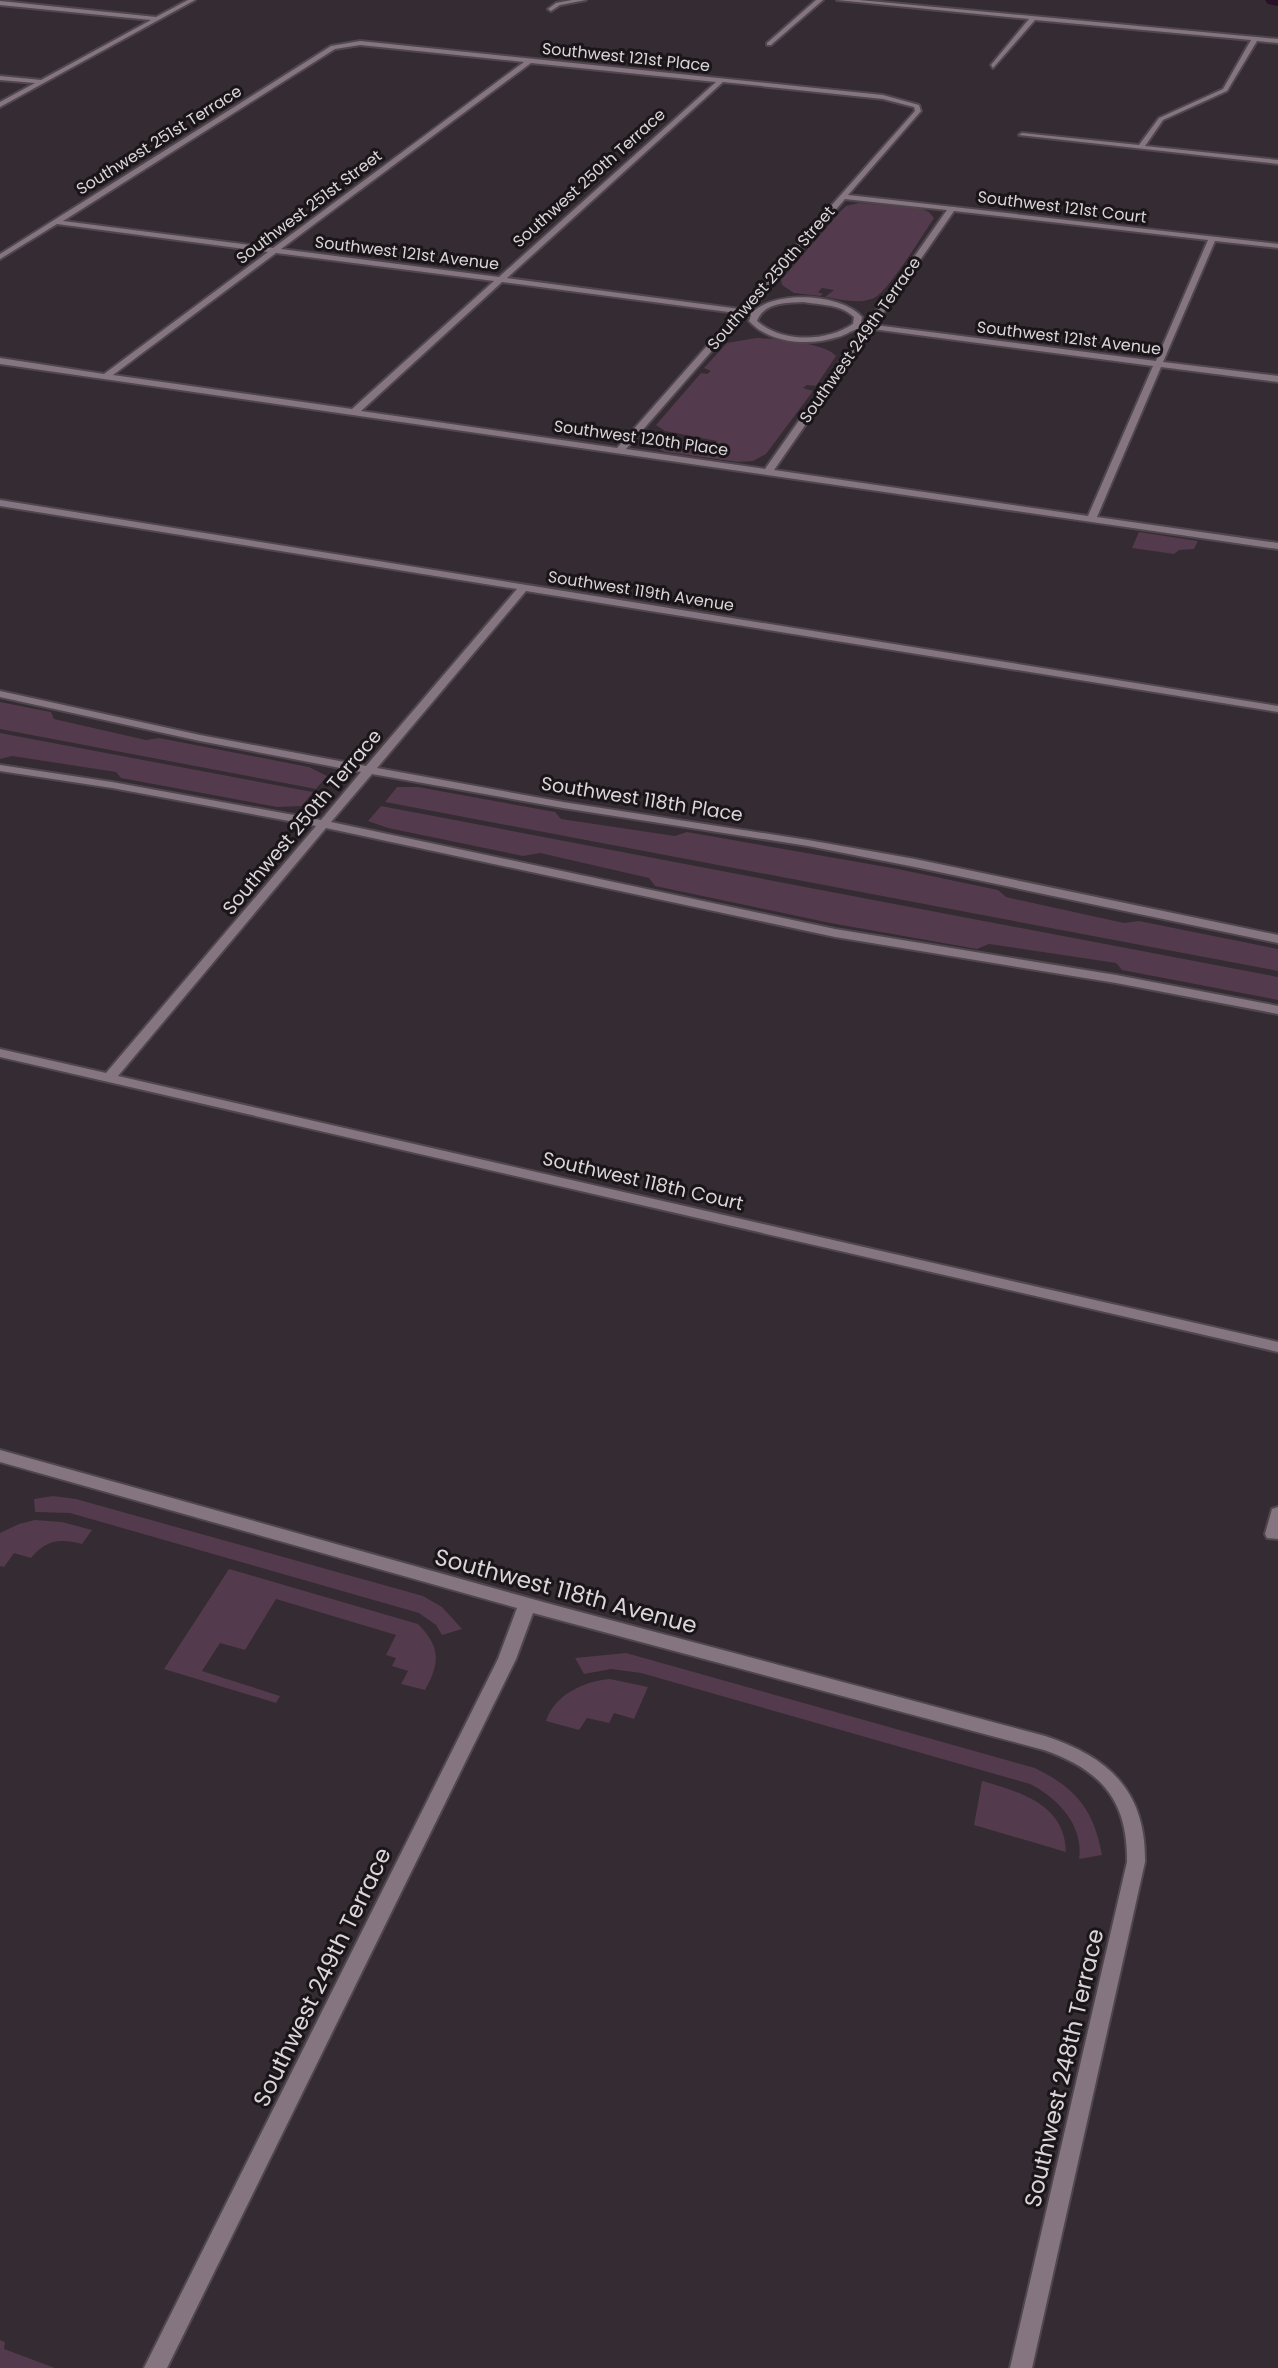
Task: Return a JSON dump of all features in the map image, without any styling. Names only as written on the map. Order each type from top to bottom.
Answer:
[{"type":"street","points":[[0,105],[192,0]]},
{"type":"street","points":[[551,9],[558,4],[583,0]]},
{"type":"street","points":[[769,44],[820,0]]},
{"type":"street","points":[[840,0],[1278,41]]},
{"type":"street","points":[[0,3],[157,19]]},
{"type":"street","points":[[993,66],[1033,18]]},
{"type":"street","points":[[1141,147],[1161,119],[1225,90],[1255,39]]},
{"type":"street","name":"Southwest 121st Place","points":[[333,47],[360,43],[883,97],[916,105]]},
{"type":"street","name":"Southwest 251st Terrace","points":[[0,257],[333,47]]},
{"type":"street","name":"Southwest 251st Street","points":[[106,376],[529,61]]},
{"type":"street","points":[[0,78],[41,82]]},
{"type":"street","name":"Southwest 250th Terrace","points":[[354,412],[721,80]]},
{"type":"street","name":"Southwest 250th Street","points":[[619,451],[918,111],[916,105]]},
{"type":"street","points":[[1022,135],[1278,162]]},
{"type":"street","name":"Southwest 121st Court","points":[[842,196],[1278,246]]},
{"type":"street","name":"Southwest 249th Terrace","points":[[768,472],[952,208]]},
{"type":"street","name":"Southwest 121st Avenue","points":[[55,222],[755,313],[773,303],[818,301],[851,310],[858,317],[857,325]]},
{"type":"street","points":[[1091,519],[1213,239]]},
{"type":"street","name":"Southwest 121st Avenue","points":[[755,313],[753,321],[760,329],[786,337],[830,337],[848,332],[857,325],[870,326],[1278,379]]},
{"type":"street","name":"Southwest 120th Place","points":[[0,361],[1278,546]]},
{"type":"street","name":"Southwest 119th Avenue","points":[[0,503],[1278,709]]},
{"type":"street","name":"Southwest 250th Terrace","points":[[108,1079],[523,588]]},
{"type":"street","name":"Southwest 118th Place","points":[[0,694],[200,738],[563,806],[859,852],[1278,939]]},
{"type":"street","points":[[0,768],[112,785],[324,824],[790,925],[976,958],[1116,979],[1278,1010]]},
{"type":"street","name":"Southwest 118th Court","points":[[0,1054],[1278,1347]]},
{"type":"street","name":"Southwest 118th Avenue","points":[[0,1456],[527,1605],[1055,1746],[1092,1763],[1112,1782]]},
{"type":"street","points":[[1273,1534],[1278,1513]]},
{"type":"street","name":"Southwest 249th Terrace","points":[[155,2368],[507,1660],[527,1605]]},
{"type":"street","name":"Southwest 248th Terrace","points":[[1021,2368],[1136,1862],[1138,1847],[1131,1811],[1112,1782]]},
{"type":"shaded area","points":[[858,203],[920,208],[934,218],[880,294],[868,300],[850,301],[825,297],[834,290],[822,288],[818,292],[823,294],[820,296],[794,293],[782,285],[781,280],[840,212],[846,206]]},
{"type":"shaded area","points":[[756,338],[811,345],[831,351],[836,356],[816,386],[807,385],[803,388],[813,391],[766,454],[753,461],[738,462],[665,452],[646,443],[648,439],[662,437],[713,447],[717,441],[665,431],[656,425],[701,373],[707,374],[711,371],[704,368],[727,343]]},
{"type":"shaded area","points":[[1139,532],[1198,541],[1194,549],[1179,550],[1174,554],[1132,548]]},
{"type":"shaded area","points":[[0,702],[51,712],[54,719],[146,740],[159,738],[309,767],[327,776],[316,789],[0,729]]},
{"type":"shaded area","points":[[0,733],[313,792],[302,806],[277,807],[121,778],[116,772],[12,756],[0,759]]},
{"type":"shaded area","points":[[397,787],[418,787],[555,812],[561,819],[675,836],[687,832],[898,869],[998,890],[1006,897],[1124,923],[1139,921],[1278,949],[1278,971],[385,802]]},
{"type":"shaded area","points":[[381,806],[1278,977],[1278,1000],[1122,970],[1116,963],[989,944],[977,949],[830,923],[655,886],[649,878],[540,853],[523,856],[388,828],[368,821]]},
{"type":"shaded area","points":[[53,1496],[76,1499],[423,1596],[442,1607],[462,1629],[442,1635],[436,1625],[419,1613],[70,1513],[35,1512],[34,1499]]},
{"type":"shaded area","points":[[35,1520],[62,1522],[92,1530],[82,1544],[54,1542],[42,1547],[31,1558],[14,1553],[4,1567],[0,1566],[0,1533]]},
{"type":"shaded area","points":[[229,1569],[418,1624],[431,1640],[436,1656],[425,1690],[401,1684],[408,1671],[392,1666],[396,1658],[386,1655],[396,1635],[276,1599],[245,1650],[220,1643],[202,1671],[280,1696],[276,1703],[164,1669]]},
{"type":"shaded area","points":[[626,1653],[1035,1768],[1062,1784],[1081,1802],[1094,1825],[1102,1855],[1079,1859],[1077,1835],[1067,1814],[1050,1797],[1030,1784],[641,1673],[611,1669],[584,1674],[575,1658]]},
{"type":"shaded area","points":[[610,1679],[648,1687],[634,1719],[614,1713],[609,1723],[587,1718],[579,1730],[546,1721],[556,1703],[564,1696],[581,1686]]},
{"type":"shaded area","points":[[982,1781],[1025,1796],[1049,1811],[1064,1836],[1066,1852],[974,1825]]},
{"type":"shaded area","points":[[0,2340],[5,2342],[4,2349],[55,2368],[0,2368]]}]
